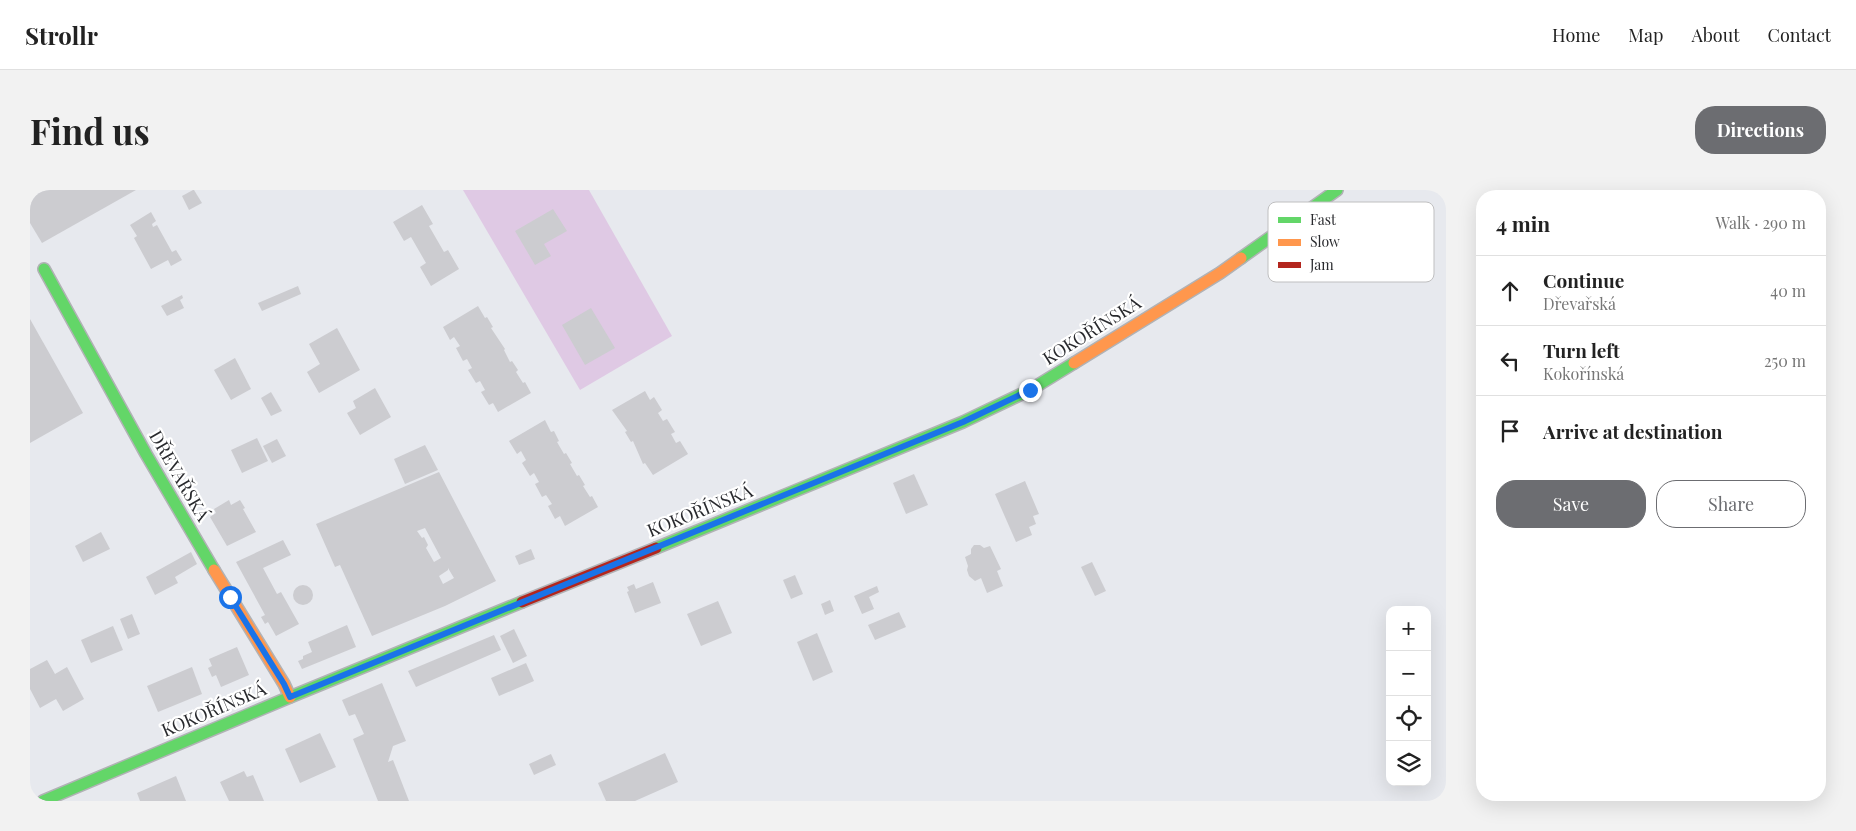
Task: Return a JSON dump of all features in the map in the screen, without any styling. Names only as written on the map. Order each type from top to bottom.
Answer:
[{"type":"main road","name":"KOKOŘÍNSKÁ","points":[[1321,202],[1338,190]]},
{"type":"main road","name":"KOKOŘÍNSKÁ","points":[[43,801],[290,697],[945,429],[1030,390],[1220,273],[1268,239]]},
{"type":"main road","name":"DŘEVAŘSKÁ","points":[[44,269],[146,454],[290,697]]},
{"type":"shaded area","points":[[463,190],[589,190],[672,336],[580,390]]},
{"type":"building","points":[[30,190],[136,190],[42,243],[30,223]]},
{"type":"building","points":[[193,190],[202,203],[189,210],[182,196]]},
{"type":"building","points":[[422,205],[433,224],[429,226],[444,252],[448,250],[459,269],[431,286],[420,267],[426,263],[411,237],[404,241],[393,222]]},
{"type":"building","points":[[553,209],[567,231],[544,244],[551,256],[535,265],[515,231]]},
{"type":"building","points":[[151,212],[156,221],[152,224],[153,227],[157,225],[172,252],[176,250],[182,260],[171,266],[168,260],[151,269],[134,238],[137,236],[130,225]]},
{"type":"building","points":[[298,286],[301,294],[262,311],[258,303]]},
{"type":"building","points":[[182,295],[183,298],[180,300],[184,308],[167,316],[161,306]]},
{"type":"building","points":[[478,306],[485,318],[487,317],[510,362],[512,361],[518,370],[516,372],[523,383],[525,382],[531,393],[498,412],[493,403],[489,405],[481,392],[485,390],[480,381],[476,383],[468,370],[472,368],[467,359],[463,361],[456,348],[460,346],[454,337],[450,340],[443,327]]},
{"type":"building","points":[[591,308],[615,348],[585,365],[562,325]]},
{"type":"building","points":[[30,319],[83,413],[30,443]]},
{"type":"building","points":[[337,328],[360,370],[319,393],[307,372],[320,364],[309,344]]},
{"type":"building","points":[[235,358],[251,389],[231,400],[214,370]]},
{"type":"building","points":[[375,388],[391,417],[360,435],[347,413],[356,408],[353,401]]},
{"type":"building","points":[[645,391],[650,400],[654,397],[662,410],[658,413],[663,421],[667,419],[675,432],[671,434],[676,443],[680,441],[688,454],[653,475],[645,463],[643,464],[633,441],[631,442],[625,432],[627,431],[612,410]]},
{"type":"building","points":[[271,392],[282,411],[271,416],[261,398]]},
{"type":"building","points":[[545,420],[551,432],[554,431],[559,441],[557,442],[564,454],[566,453],[577,476],[579,475],[585,485],[583,486],[590,497],[592,496],[598,507],[565,526],[560,516],[555,519],[548,506],[552,504],[546,495],[542,497],[535,484],[539,482],[534,473],[530,476],[522,463],[526,460],[521,451],[517,454],[509,441]]},
{"type":"building","points":[[257,438],[268,461],[242,473],[231,450]]},
{"type":"building","points":[[277,439],[286,456],[272,463],[263,446]]},
{"type":"building","points":[[425,445],[438,470],[405,484],[394,459]]},
{"type":"building","points":[[439,472],[496,581],[445,606],[372,636],[340,565],[335,567],[316,524]],"holes":[[[425,528],[441,558],[434,562],[426,548],[428,545],[424,537],[422,538],[417,531]],[[448,568],[454,578],[443,584],[439,576]]]},
{"type":"building","points":[[914,474],[928,505],[906,514],[893,483]]},
{"type":"building","points":[[1025,481],[1039,514],[1033,516],[1036,524],[1029,527],[1032,535],[1016,542],[995,494]]},
{"type":"building","points":[[229,500],[231,505],[240,500],[256,532],[227,546],[210,517],[216,513],[214,509]]},
{"type":"building","points":[[101,532],[110,549],[83,562],[75,546]]},
{"type":"building","points":[[283,540],[291,555],[263,568],[277,594],[281,592],[299,624],[276,636],[268,622],[265,624],[261,617],[265,615],[236,562]]},
{"type":"building","points":[[974,545],[980,545],[984,548],[990,546],[1001,569],[997,571],[1003,586],[987,593],[981,578],[975,581],[969,576],[965,557],[971,554],[971,549]]},
{"type":"building","points":[[531,549],[535,559],[519,565],[515,556]]},
{"type":"building","points":[[191,552],[197,564],[175,577],[178,583],[155,595],[146,577]]},
{"type":"building","points":[[1092,562],[1106,591],[1095,596],[1081,567]]},
{"type":"building","points":[[795,575],[803,594],[791,599],[783,580]]},
{"type":"building","points":[[653,582],[661,603],[635,613],[627,587],[634,584],[636,589]]},
{"type":"building","points":[[303,585],[310,588],[313,595],[310,602],[303,605],[296,602],[293,595],[296,588]]},
{"type":"building","points":[[877,586],[879,592],[869,597],[874,609],[862,614],[854,596]]},
{"type":"building","points":[[830,600],[834,611],[825,615],[821,604]]},
{"type":"building","points":[[718,601],[732,633],[701,646],[687,614]]},
{"type":"building","points":[[899,612],[906,627],[875,640],[868,625]]},
{"type":"building","points":[[132,614],[140,634],[128,639],[120,619]]},
{"type":"building","points":[[347,625],[356,647],[302,669],[298,661],[303,659],[303,656],[312,652],[308,642]]},
{"type":"building","points":[[113,626],[123,650],[91,663],[81,640]]},
{"type":"building","points":[[514,629],[527,656],[513,663],[500,636]]},
{"type":"building","points":[[817,633],[833,672],[813,681],[797,642]]},
{"type":"building","points":[[494,635],[501,650],[416,687],[408,671]]},
{"type":"building","points":[[237,647],[249,675],[221,687],[216,675],[212,677],[208,668],[212,666],[209,659]]},
{"type":"building","points":[[47,660],[55,674],[67,667],[84,699],[63,711],[56,699],[40,708],[30,689],[30,669]]},
{"type":"building","points":[[526,663],[534,681],[499,696],[491,678]]},
{"type":"building","points":[[192,667],[202,694],[158,712],[147,686]]},
{"type":"building","points":[[382,683],[406,741],[393,746],[388,762],[393,760],[409,801],[378,801],[353,739],[364,734],[355,714],[349,716],[342,700]]},
{"type":"building","points":[[320,733],[336,767],[300,783],[285,749]]},
{"type":"building","points":[[665,753],[678,782],[635,801],[606,801],[598,783]]},
{"type":"building","points":[[551,754],[556,765],[534,775],[529,764]]},
{"type":"building","points":[[244,771],[247,777],[253,775],[264,801],[229,801],[220,782]]},
{"type":"building","points":[[176,776],[186,801],[140,801],[137,793]]},
{"type":"traffic: fast","points":[[1320,202],[1337,190]]},
{"type":"traffic: fast","points":[[1241,258],[1268,239]]},
{"type":"traffic: fast","points":[[44,269],[146,454],[214,570]]},
{"type":"traffic: fast","points":[[656,548],[963,422],[1030,390],[1074,363]]},
{"type":"traffic: fast","points":[[43,801],[522,602]]},
{"type":"traffic: slow","points":[[1074,363],[1220,273],[1241,258]]},
{"type":"traffic: slow","points":[[214,570],[284,684],[290,697]]},
{"type":"traffic: jam","points":[[522,602],[656,548]]},
{"type":"route","points":[[230,597],[284,684],[290,697],[963,422],[1030,390]]}]
